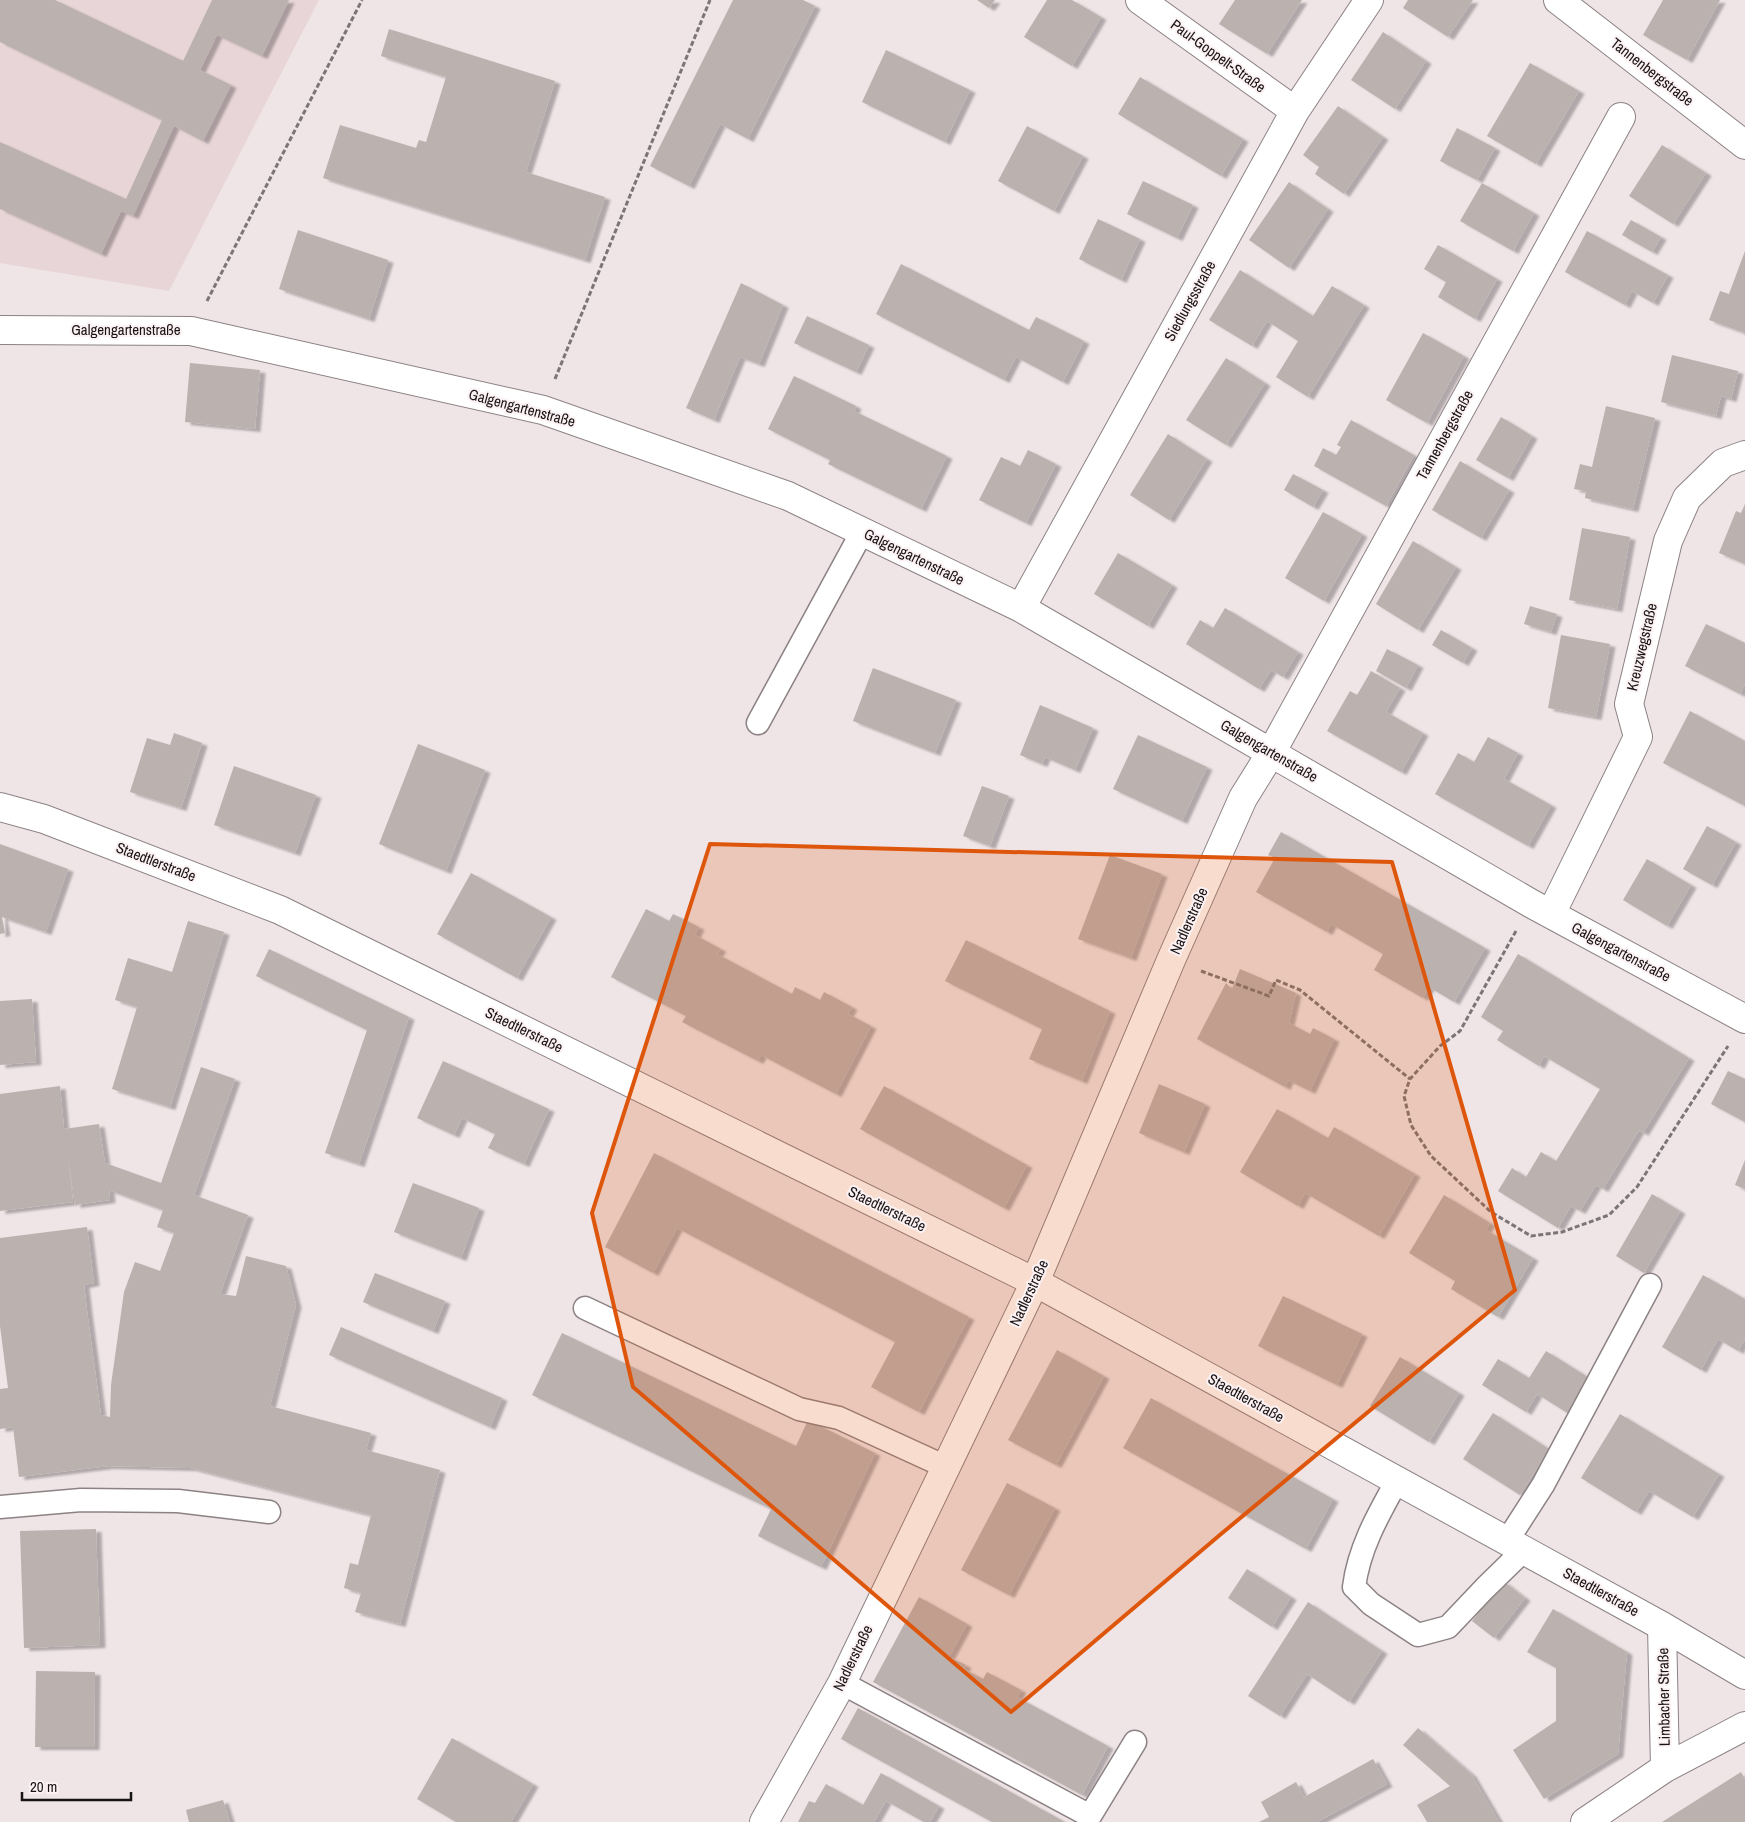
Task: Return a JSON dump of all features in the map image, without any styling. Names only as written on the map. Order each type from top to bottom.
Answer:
[{"type":"street","name":"Paul-Goppelt-Straße","points":[[1140,0],[1295,111]]},
{"type":"street","name":"Siedlungsstraße","points":[[1021,608],[1295,111],[1369,0]]},
{"type":"street","name":"Tannenbergstraße","points":[[1558,0],[1745,145]]},
{"type":"street","name":"Tannenbergstraße","points":[[1271,753],[1621,117]]},
{"type":"street","name":"Galgengartenstraße","points":[[0,330],[191,331],[543,410],[788,496],[1021,608],[1541,909],[1745,1019]]},
{"type":"street","name":"Kreuzwegstraße","points":[[1541,909],[1638,737],[1629,704],[1668,541],[1687,498],[1723,463],[1745,455]]},
{"type":"street","name":"Nadlerstraße","points":[[764,1822],[842,1683],[1035,1282],[1243,798],[1271,753]]},
{"type":"street","name":"Staedtlerstraße","points":[[0,807],[44,819],[280,910],[1035,1282],[1662,1626],[1745,1675]]},
{"type":"street","name":"Limbacher Straße","points":[[1662,1626],[1665,1768]]},
{"type":"street","name":"Limbacher Straße","points":[[1585,1822],[1665,1768],[1745,1726]]},
{"type":"lane","points":[[758,723],[862,532]]},
{"type":"lane","points":[[1397,1480],[1371,1528],[1357,1566],[1354,1587],[1371,1604],[1418,1635],[1448,1627],[1485,1588],[1515,1546],[1543,1485],[1650,1285]]},
{"type":"lane","points":[[585,1308],[799,1408],[839,1418],[946,1467]]},
{"type":"lane","points":[[0,1507],[81,1500],[178,1501],[269,1512]]},
{"type":"lane","points":[[842,1683],[1090,1816],[1135,1742]]},
{"type":"path","points":[[191,331],[362,0]]},
{"type":"path","points":[[543,410],[710,0]]},
{"type":"path","points":[[1541,909],[1460,1031],[1440,1046],[1410,1079],[1404,1096],[1411,1125],[1431,1156],[1491,1212],[1531,1236],[1562,1232],[1609,1215],[1637,1187],[1729,1045]]},
{"type":"path","points":[[1172,960],[1269,996],[1276,980],[1300,990],[1410,1079]]},
{"type":"highlighted area","points":[[710,844],[1392,862],[1515,1290],[1221,1534],[1011,1712],[633,1387],[592,1213]]},
{"type":"shaded area","points":[[0,0],[319,0],[169,291],[0,263]]},
{"type":"building","points":[[0,0],[55,0],[183,61],[212,0],[289,0],[262,56],[217,35],[200,70],[231,85],[203,141],[174,126],[133,216],[121,211],[101,254],[0,209],[0,142],[126,199],[162,120],[0,42]]},
{"type":"building","points":[[733,0],[803,0],[815,6],[748,139],[720,124],[689,186],[650,166]]},
{"type":"building","points":[[977,0],[995,0],[989,8]]},
{"type":"building","points":[[1047,0],[1072,0],[1101,17],[1072,66],[1024,37]]},
{"type":"building","points":[[1235,0],[1302,0],[1267,54],[1219,24]]},
{"type":"building","points":[[1408,0],[1473,0],[1448,37],[1403,8]]},
{"type":"building","points":[[1663,0],[1720,0],[1687,60],[1643,35]]},
{"type":"building","points":[[389,29],[555,81],[526,172],[605,197],[585,260],[323,178],[340,125],[416,148],[419,140],[426,142],[446,77],[381,56]]},
{"type":"building","points":[[1383,32],[1426,61],[1395,109],[1351,80]]},
{"type":"building","points":[[886,50],[970,90],[945,142],[862,102]]},
{"type":"building","points":[[1530,63],[1579,91],[1536,164],[1487,136]]},
{"type":"building","points":[[1140,77],[1243,139],[1221,176],[1118,114]]},
{"type":"building","points":[[1338,106],[1383,137],[1344,194],[1315,174],[1319,167],[1303,155]]},
{"type":"building","points":[[1027,126],[1083,156],[1054,211],[998,181]]},
{"type":"building","points":[[1457,128],[1495,148],[1477,180],[1440,161]]},
{"type":"building","points":[[1662,145],[1706,173],[1673,224],[1629,196]]},
{"type":"building","points":[[1143,181],[1193,205],[1177,238],[1127,214]]},
{"type":"building","points":[[1289,182],[1328,209],[1289,268],[1249,240]]},
{"type":"building","points":[[1482,183],[1534,213],[1513,251],[1460,221]]},
{"type":"building","points":[[1098,219],[1140,239],[1121,280],[1079,259]]},
{"type":"building","points":[[1631,220],[1661,237],[1652,252],[1622,235]]},
{"type":"building","points":[[298,230],[388,260],[369,319],[279,289]]},
{"type":"building","points":[[1587,231],[1668,275],[1653,303],[1632,291],[1625,305],[1565,272]]},
{"type":"building","points":[[1438,245],[1497,279],[1475,319],[1438,297],[1446,282],[1424,269]]},
{"type":"building","points":[[1745,251],[1745,333],[1709,320],[1720,291],[1729,294]]},
{"type":"building","points":[[901,264],[1029,330],[1036,317],[1084,341],[1063,382],[1016,357],[1004,380],[876,314]]},
{"type":"building","points":[[1240,270],[1313,316],[1332,286],[1364,305],[1308,397],[1276,377],[1298,341],[1267,321],[1252,346],[1209,320]]},
{"type":"building","points":[[741,283],[783,305],[759,364],[740,357],[714,420],[686,408]]},
{"type":"building","points":[[807,316],[869,345],[856,372],[794,343]]},
{"type":"building","points":[[1423,333],[1464,356],[1427,423],[1386,400]]},
{"type":"building","points":[[1672,355],[1738,371],[1731,399],[1721,396],[1716,416],[1661,402]]},
{"type":"building","points":[[1226,358],[1265,383],[1226,445],[1186,420]]},
{"type":"building","points":[[190,363],[260,370],[255,429],[185,422]]},
{"type":"building","points":[[794,376],[856,406],[854,411],[947,456],[921,509],[828,464],[830,460],[768,429]]},
{"type":"building","points":[[1606,406],[1655,418],[1633,509],[1585,498],[1586,491],[1574,489],[1580,464],[1592,467]]},
{"type":"building","points":[[1501,417],[1532,436],[1508,478],[1476,460]]},
{"type":"building","points":[[1351,420],[1414,455],[1386,506],[1314,466],[1323,448],[1336,455],[1341,447],[1337,445]]},
{"type":"building","points":[[1168,434],[1207,459],[1169,520],[1130,495]]},
{"type":"building","points":[[1028,450],[1056,464],[1026,523],[979,500],[1001,457],[1020,466]]},
{"type":"building","points":[[1460,461],[1509,490],[1481,538],[1432,510]]},
{"type":"building","points":[[1293,474],[1323,490],[1313,507],[1284,490]]},
{"type":"building","points":[[1745,504],[1745,564],[1719,553],[1736,511],[1741,513]]},
{"type":"building","points":[[1323,512],[1362,534],[1324,601],[1285,578]]},
{"type":"building","points":[[1582,528],[1630,537],[1617,609],[1569,600]]},
{"type":"building","points":[[1413,541],[1456,567],[1418,630],[1376,604]]},
{"type":"building","points":[[1118,553],[1172,585],[1148,626],[1094,594]]},
{"type":"building","points":[[1530,606],[1557,614],[1551,632],[1524,624]]},
{"type":"building","points":[[1225,608],[1298,652],[1283,677],[1271,670],[1259,689],[1186,644],[1200,620],[1213,628]]},
{"type":"building","points":[[1706,624],[1745,643],[1745,684],[1740,694],[1685,666]]},
{"type":"building","points":[[1441,630],[1472,648],[1463,663],[1432,645]]},
{"type":"building","points":[[1561,635],[1610,644],[1596,717],[1548,708]]},
{"type":"building","points":[[1387,649],[1418,665],[1406,688],[1376,671]]},
{"type":"building","points":[[873,668],[956,700],[935,753],[853,721]]},
{"type":"building","points":[[1371,671],[1400,688],[1386,712],[1423,733],[1401,772],[1327,731],[1350,691],[1357,695]]},
{"type":"building","points":[[1040,705],[1093,728],[1075,770],[1045,757],[1042,764],[1020,755]]},
{"type":"building","points":[[1690,711],[1745,741],[1745,801],[1743,805],[1663,763]]},
{"type":"building","points":[[174,733],[202,743],[181,808],[130,792],[147,738],[170,745]]},
{"type":"building","points":[[1138,735],[1207,767],[1182,821],[1113,789]]},
{"type":"building","points":[[1488,737],[1518,753],[1504,779],[1551,805],[1528,846],[1435,794],[1458,753],[1474,762]]},
{"type":"building","points":[[418,744],[485,770],[446,871],[379,844]]},
{"type":"building","points":[[234,766],[316,795],[295,853],[214,825]]},
{"type":"building","points":[[982,786],[1009,796],[990,846],[963,836]]},
{"type":"building","points":[[1707,826],[1736,842],[1712,885],[1683,869]]},
{"type":"building","points":[[1281,832],[1485,948],[1454,1002],[1429,987],[1423,998],[1374,970],[1383,954],[1331,924],[1327,932],[1256,892],[1275,858],[1268,855]]},
{"type":"building","points":[[0,844],[68,869],[46,932],[2,917],[5,933],[0,934]]},
{"type":"building","points":[[1110,855],[1162,874],[1131,958],[1078,939]]},
{"type":"building","points":[[1647,859],[1691,885],[1667,926],[1623,900]]},
{"type":"building","points":[[471,873],[551,917],[517,978],[437,934]]},
{"type":"building","points":[[646,909],[669,921],[673,914],[699,927],[695,935],[721,949],[717,954],[792,994],[795,987],[820,1000],[824,992],[852,1007],[848,1014],[871,1026],[836,1094],[761,1055],[758,1061],[682,1022],[686,1016],[611,977]]},
{"type":"building","points":[[188,921],[224,932],[170,1107],[112,1089],[137,1007],[115,1000],[128,958],[172,972]]},
{"type":"building","points":[[966,940],[1110,1011],[1082,1081],[1029,1059],[1042,1029],[945,981]]},
{"type":"building","points":[[269,949],[409,1017],[359,1164],[325,1153],[367,1030],[256,976]]},
{"type":"building","points":[[1518,954],[1689,1058],[1643,1133],[1639,1130],[1603,1189],[1596,1185],[1580,1211],[1571,1206],[1558,1228],[1498,1191],[1512,1168],[1526,1177],[1541,1152],[1556,1161],[1600,1089],[1544,1056],[1539,1066],[1497,1040],[1503,1031],[1481,1017]]},
{"type":"building","points":[[1240,969],[1296,993],[1289,1023],[1310,1034],[1313,1028],[1334,1039],[1310,1091],[1288,1080],[1285,1087],[1197,1039],[1226,983],[1232,989]]},
{"type":"building","points":[[32,999],[36,1062],[0,1065],[0,1001]]},
{"type":"building","points":[[443,1061],[549,1109],[524,1164],[488,1148],[495,1134],[462,1118],[454,1135],[417,1118]]},
{"type":"building","points":[[201,1067],[235,1079],[194,1195],[248,1215],[220,1294],[236,1296],[246,1256],[286,1266],[296,1305],[270,1406],[371,1433],[366,1450],[440,1470],[400,1624],[355,1612],[361,1593],[344,1588],[350,1563],[358,1565],[371,1515],[191,1468],[108,1466],[19,1477],[13,1427],[0,1429],[0,1389],[8,1388],[0,1326],[0,1238],[87,1227],[94,1283],[84,1285],[87,1311],[101,1415],[110,1417],[111,1385],[124,1292],[135,1262],[160,1271],[174,1233],[157,1227],[163,1210],[109,1190],[110,1200],[75,1205],[68,1156],[73,1202],[0,1211],[0,1094],[60,1086],[64,1129],[99,1124],[105,1163],[161,1183]]},
{"type":"building","points":[[1728,1071],[1745,1079],[1745,1122],[1711,1104]]},
{"type":"building","points":[[1159,1084],[1205,1104],[1184,1152],[1139,1133]]},
{"type":"building","points":[[884,1086],[1027,1165],[1004,1208],[860,1129]]},
{"type":"building","points":[[1277,1109],[1328,1138],[1334,1127],[1415,1174],[1379,1236],[1305,1193],[1298,1206],[1240,1172]]},
{"type":"building","points":[[654,1153],[969,1317],[919,1412],[871,1387],[895,1342],[677,1228],[653,1273],[605,1247]]},
{"type":"building","points":[[1745,1160],[1745,1189],[1735,1185]]},
{"type":"building","points":[[413,1183],[479,1208],[461,1258],[394,1232]]},
{"type":"building","points":[[1652,1194],[1680,1211],[1644,1273],[1616,1256]]},
{"type":"building","points":[[1444,1195],[1490,1223],[1486,1230],[1533,1258],[1498,1317],[1451,1289],[1455,1281],[1409,1253]]},
{"type":"building","points":[[375,1273],[445,1301],[433,1331],[363,1302]]},
{"type":"building","points":[[1703,1275],[1745,1299],[1745,1339],[1738,1351],[1718,1339],[1701,1370],[1662,1347]]},
{"type":"building","points":[[1283,1296],[1362,1334],[1337,1385],[1258,1346]]},
{"type":"building","points":[[341,1327],[502,1398],[490,1427],[329,1355]]},
{"type":"building","points":[[562,1333],[796,1446],[808,1420],[875,1453],[821,1567],[758,1536],[771,1509],[532,1395]]},
{"type":"building","points":[[1057,1350],[1104,1376],[1056,1465],[1008,1440]]},
{"type":"building","points":[[1546,1351],[1591,1379],[1569,1414],[1537,1394],[1526,1412],[1482,1385],[1498,1359],[1529,1378]]},
{"type":"building","points":[[1400,1357],[1459,1393],[1429,1442],[1370,1406]]},
{"type":"building","points":[[1151,1398],[1333,1499],[1306,1549],[1123,1448]]},
{"type":"building","points":[[1493,1413],[1549,1449],[1520,1495],[1463,1459]]},
{"type":"building","points":[[1620,1414],[1719,1474],[1693,1517],[1649,1491],[1636,1512],[1581,1478]]},
{"type":"building","points":[[1007,1483],[1055,1508],[1009,1595],[961,1570]]},
{"type":"building","points":[[96,1529],[100,1645],[24,1648],[20,1531]]},
{"type":"building","points":[[1247,1569],[1291,1597],[1272,1627],[1228,1598]]},
{"type":"building","points":[[1503,1581],[1525,1598],[1494,1638],[1472,1621]]},
{"type":"building","points":[[919,1597],[967,1624],[949,1657],[966,1665],[964,1669],[983,1679],[987,1672],[1021,1690],[1017,1697],[1108,1746],[1082,1795],[873,1682]]},
{"type":"building","points":[[1308,1602],[1382,1651],[1349,1702],[1307,1674],[1280,1716],[1248,1696]]},
{"type":"building","points":[[1553,1609],[1627,1652],[1618,1754],[1544,1799],[1513,1750],[1556,1721],[1556,1668],[1527,1652]]},
{"type":"building","points":[[36,1671],[95,1672],[94,1747],[35,1747]]},
{"type":"building","points":[[858,1708],[1065,1822],[992,1822],[841,1739]]},
{"type":"building","points":[[1418,1728],[1471,1774],[1499,1822],[1427,1822],[1417,1805],[1450,1786],[1403,1745]]},
{"type":"building","points":[[452,1738],[533,1784],[511,1822],[456,1822],[417,1799]]},
{"type":"building","points":[[1373,1759],[1387,1784],[1317,1822],[1259,1822],[1269,1817],[1261,1802],[1296,1782],[1304,1797]]},
{"type":"building","points":[[1741,1772],[1745,1779],[1745,1822],[1662,1822]]},
{"type":"building","points":[[881,1773],[939,1806],[930,1822],[924,1822],[886,1801],[874,1822],[798,1822],[809,1801],[815,1803],[826,1784],[863,1805]]},
{"type":"building","points":[[223,1800],[230,1822],[189,1822],[186,1810]]}]
